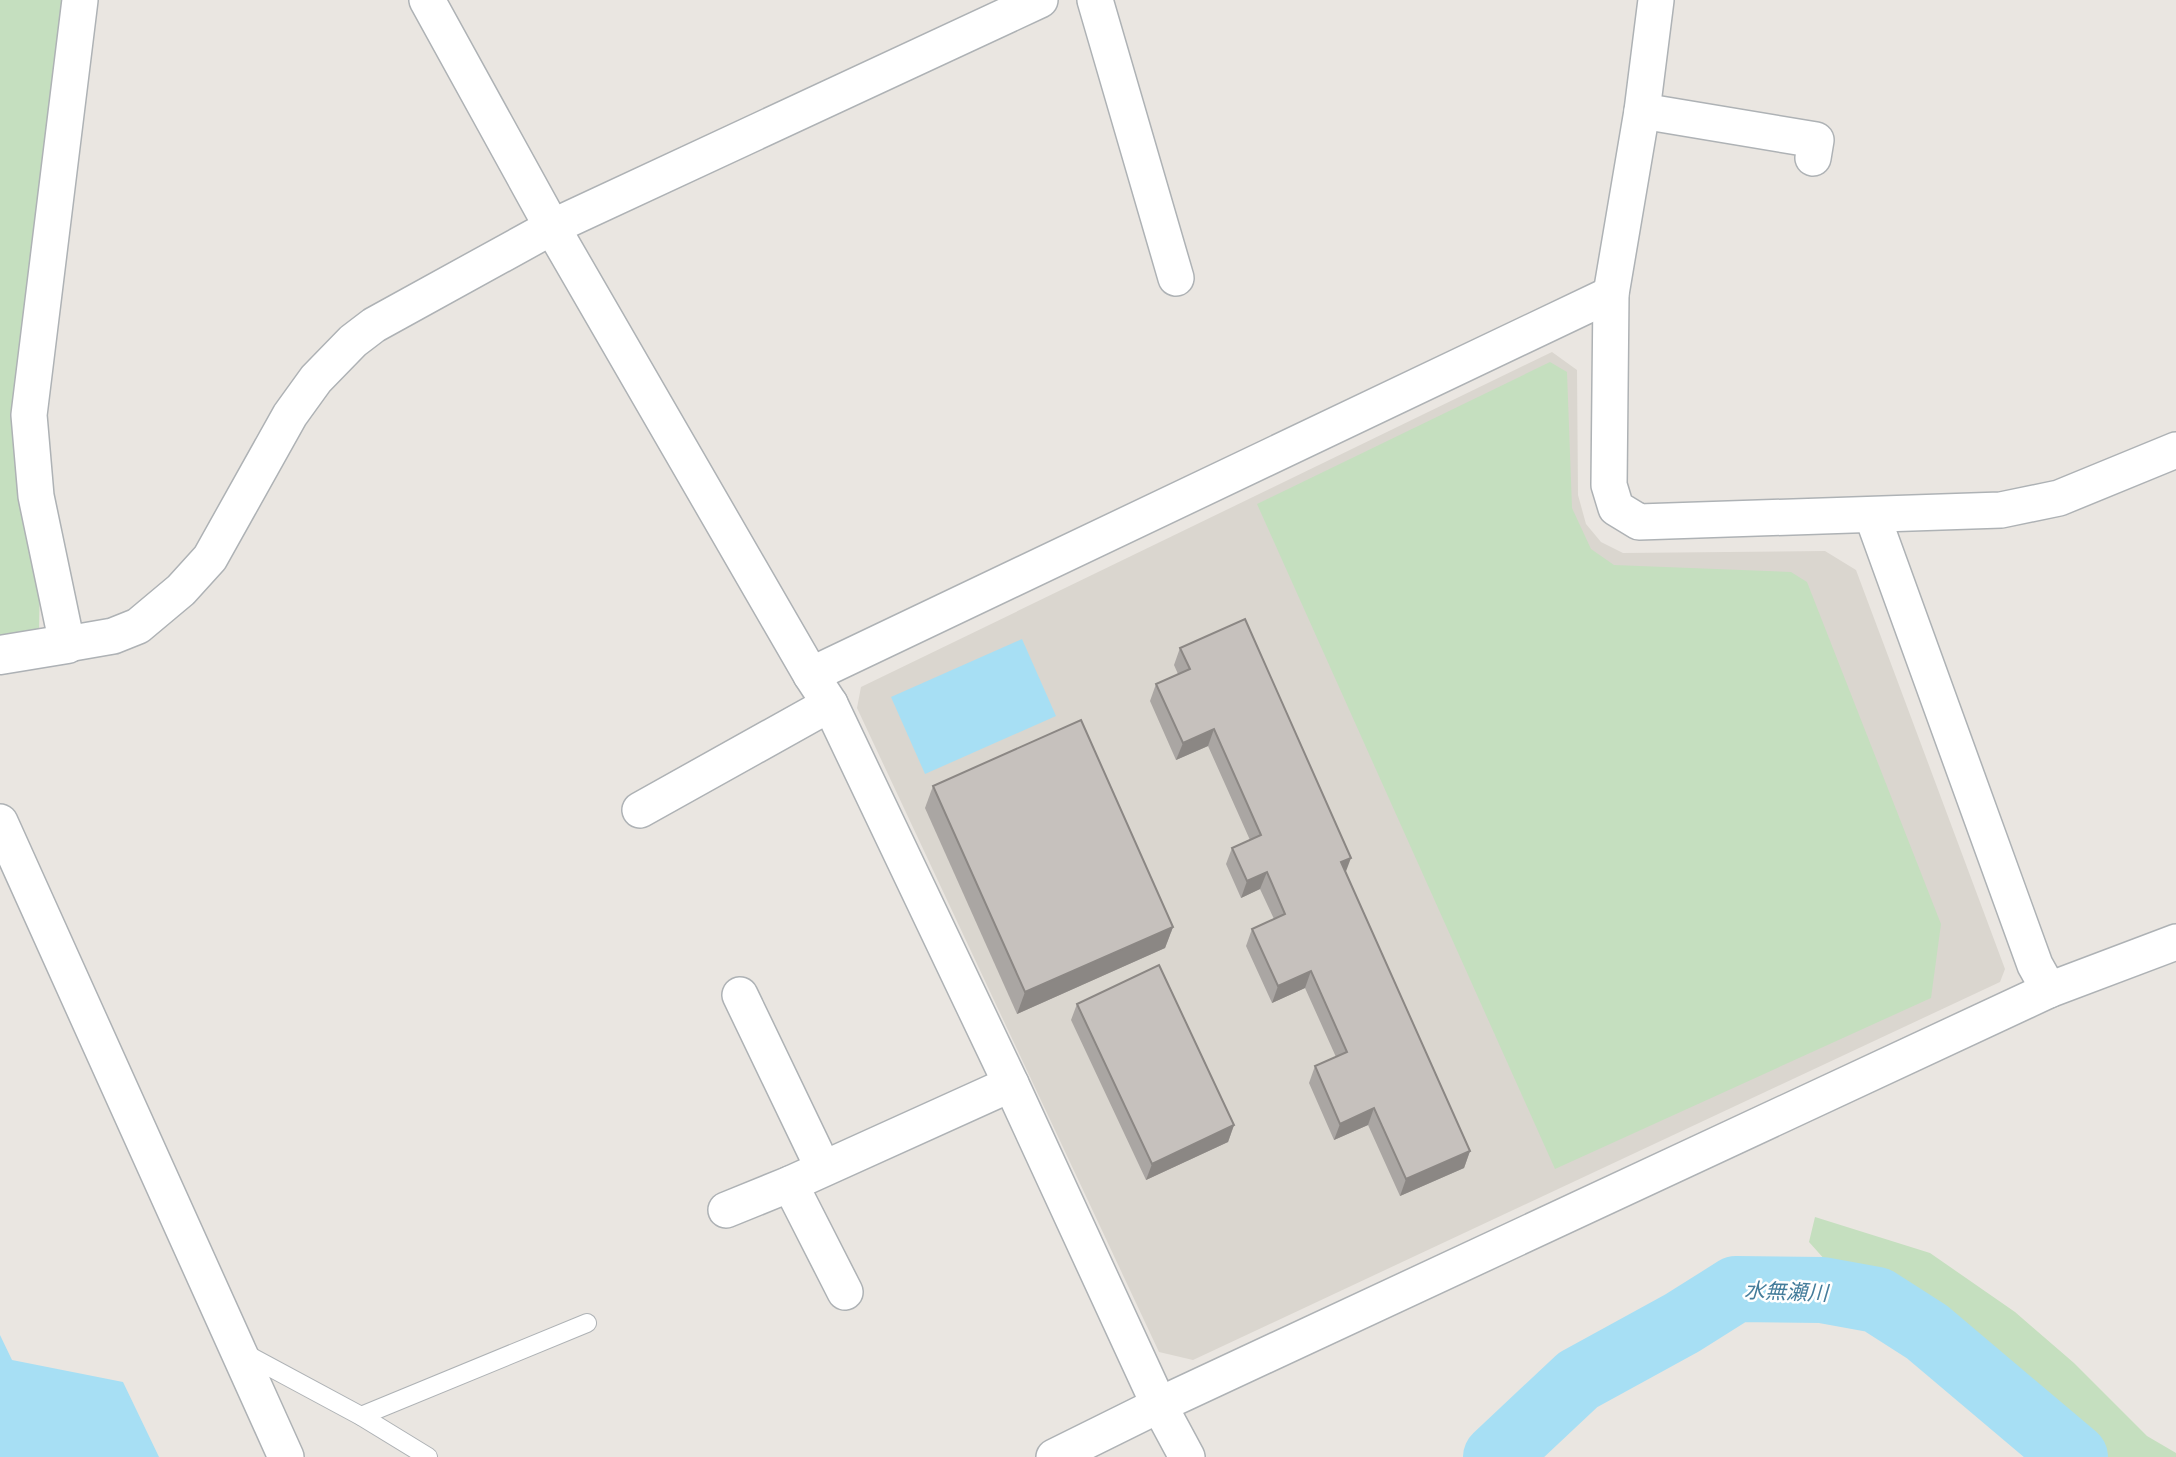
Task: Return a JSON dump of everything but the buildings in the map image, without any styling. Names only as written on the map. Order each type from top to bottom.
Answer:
[{"type":"street","points":[[67,644],[36,496],[29,415],[80,0]]},
{"type":"street","points":[[427,0],[552,227],[811,675],[831,704],[1159,1405],[1187,1457]]},
{"type":"street","points":[[0,655],[113,636],[138,626],[181,590],[210,558],[290,415],[316,379],[353,341],[397,311],[552,227],[1040,0]]},
{"type":"street","points":[[1095,0],[1175,278]]},
{"type":"street","points":[[1656,0],[1642,111],[1611,294],[1609,485],[1616,508],[1639,522],[2001,510],[2059,498],[2176,450]]},
{"type":"street","points":[[1642,111],[1816,140],[1813,158]]},
{"type":"street","points":[[811,675],[1611,294]]},
{"type":"street","points":[[1872,515],[2035,965],[2049,990]]},
{"type":"street","points":[[640,810],[831,704]]},
{"type":"street","points":[[0,822],[286,1457]]},
{"type":"street","points":[[1054,1457],[1159,1405],[2049,990],[2176,942]]},
{"type":"street","points":[[740,995],[823,1168]]},
{"type":"street","points":[[726,1210],[1011,1084]]},
{"type":"street","points":[[790,1184],[845,1292]]},
{"type":"lane","points":[[361,1416],[587,1322]]},
{"type":"lane","points":[[239,1350],[361,1416],[428,1457]]},
{"type":"shaded area","points":[[1552,352],[1577,370],[1578,495],[1586,524],[1601,542],[1623,553],[1825,551],[1856,570],[2005,969],[2000,982],[1193,1360],[1159,1352],[857,708],[861,687]]},
{"type":"green space","points":[[0,0],[69,0],[43,391],[39,635],[0,641]]},
{"type":"green space","points":[[1550,362],[1567,372],[1572,508],[1591,549],[1614,565],[1791,572],[1807,582],[1941,924],[1931,998],[1555,1169],[1257,504]]},
{"type":"green space","points":[[1815,1217],[1930,1253],[2015,1312],[2074,1363],[2147,1436],[2176,1453],[2176,1457],[2090,1457],[1995,1370],[1931,1320],[1835,1271],[1809,1242]]},
{"type":"water","points":[[1022,639],[1056,716],[925,774],[891,697]]},
{"type":"water","points":[[0,1335],[12,1360],[123,1382],[159,1457],[0,1457]]},
{"type":"waterway","name":"水無瀬川","points":[[1496,1457],[1578,1380],[1682,1323],[1736,1289],[1822,1290],[1877,1300],[1927,1332],[2075,1457]]}]
